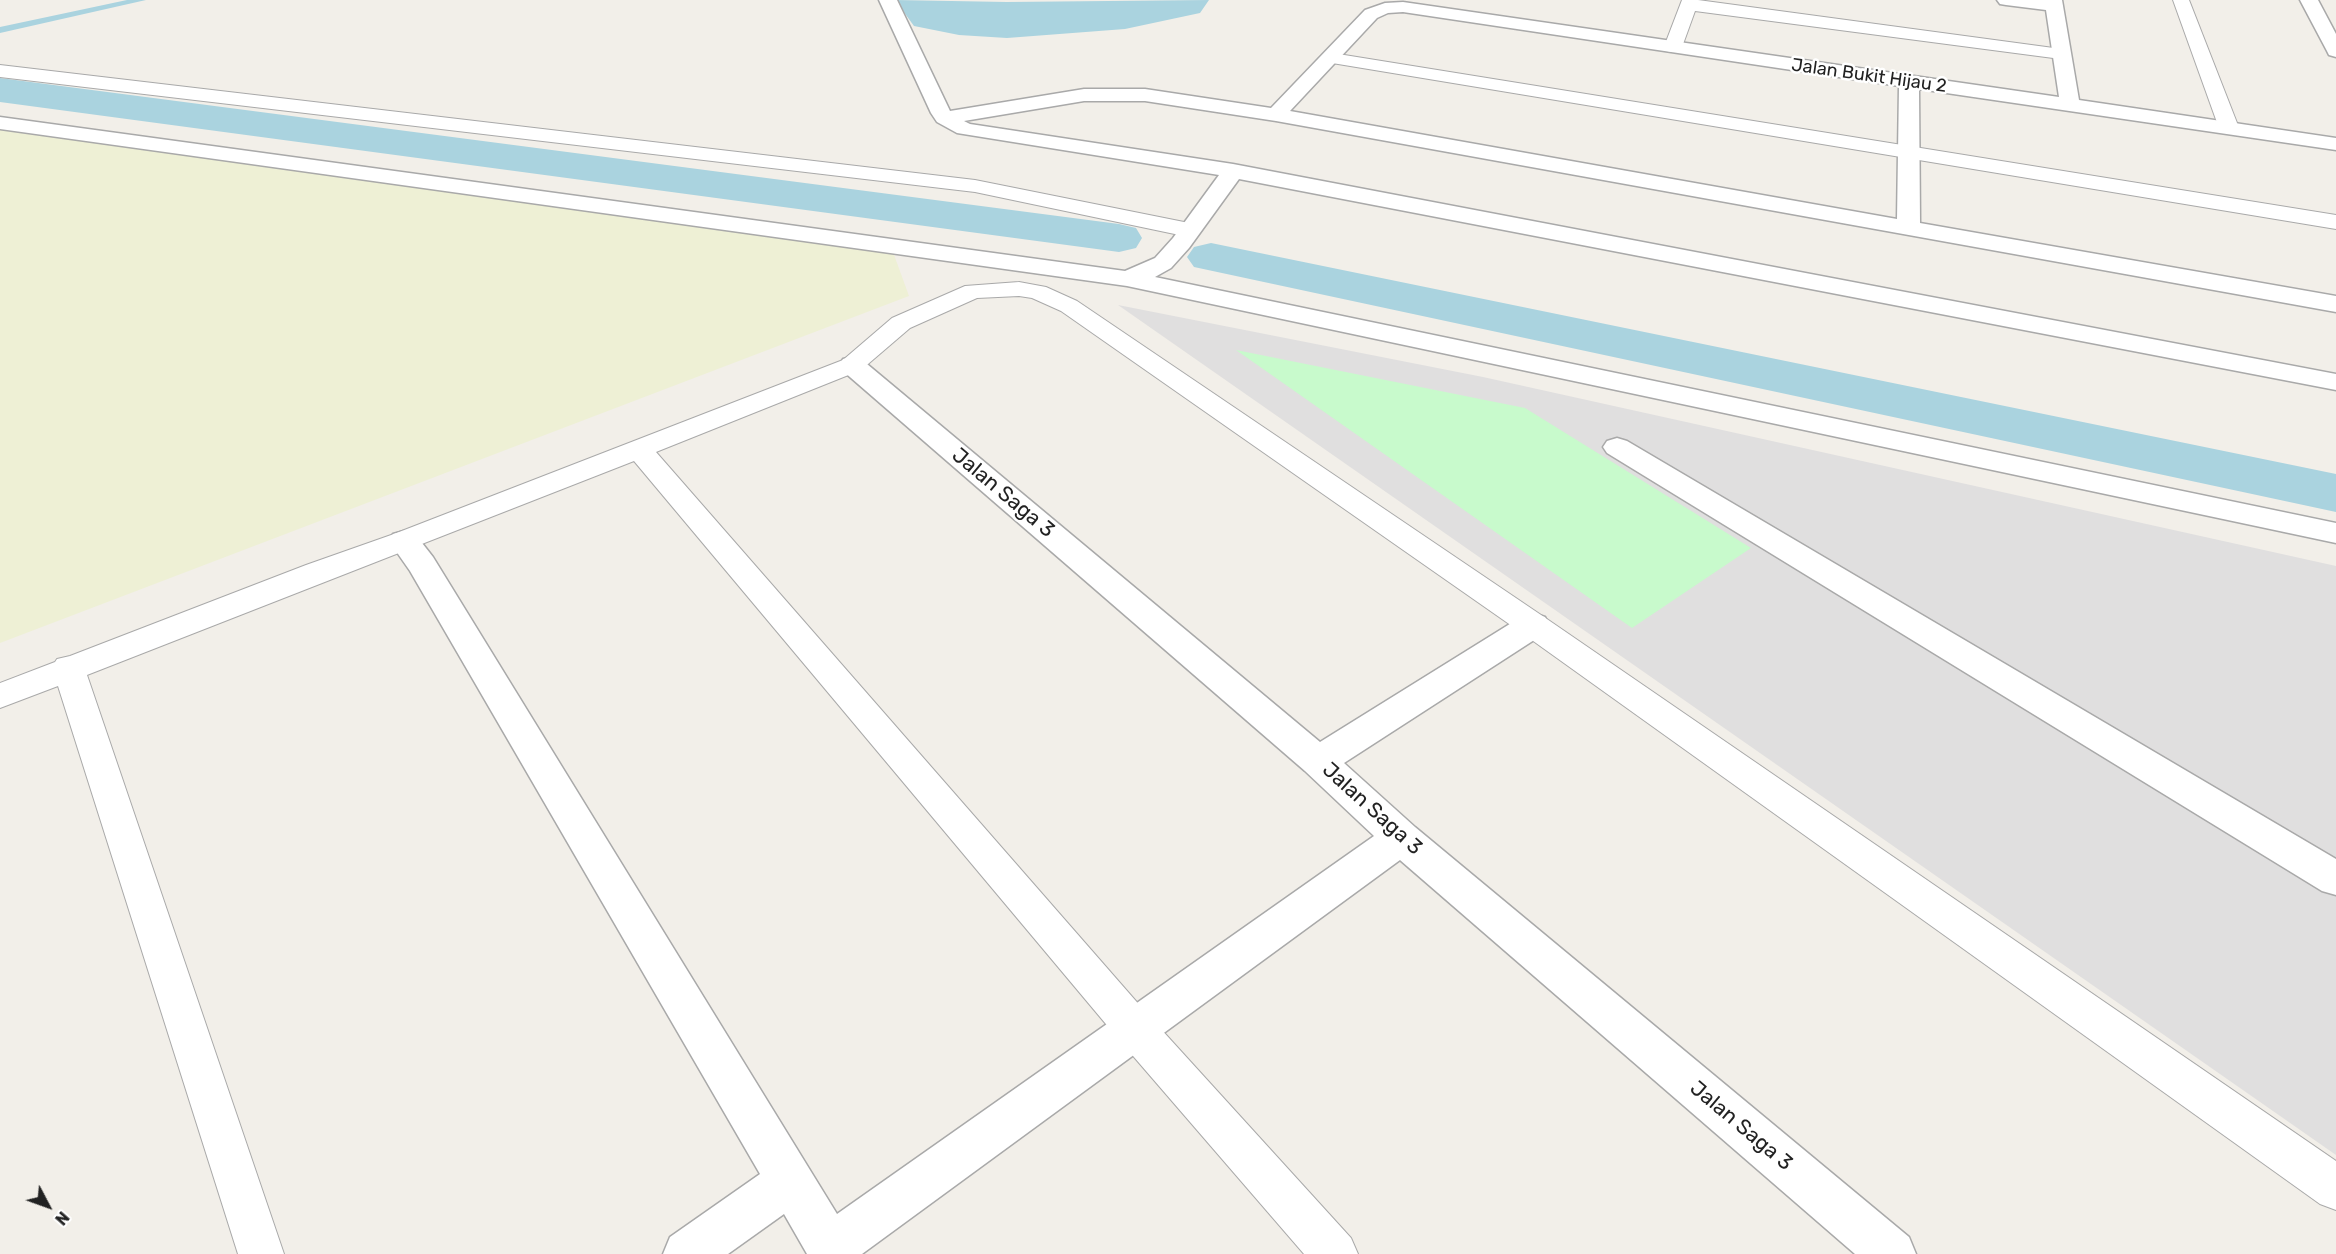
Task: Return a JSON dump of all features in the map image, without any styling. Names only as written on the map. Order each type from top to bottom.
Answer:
[{"type":"street","points":[[888,0],[944,118],[954,125],[979,133],[1233,171],[2336,382]]},
{"type":"street","points":[[2006,0],[2054,3],[2070,105]]},
{"type":"street","points":[[2308,0],[2336,51]]},
{"type":"street","name":"Jalan Bukit Hijau 2","points":[[1276,115],[1371,14],[1384,8],[1403,7],[2336,144]]},
{"type":"street","points":[[1908,229],[1909,82]]},
{"type":"street","points":[[944,118],[1074,97],[1113,94],[1145,95],[1276,115],[2336,304]]},
{"type":"street","points":[[0,123],[1127,279],[2336,533]]},
{"type":"street","points":[[1127,279],[1150,271],[1181,243],[1233,171]]},
{"type":"street","name":"Jalan Saga 3","points":[[852,365],[1318,761],[1401,838],[1892,1254]]},
{"type":"street","points":[[1617,447],[2336,879]]},
{"type":"street","points":[[404,541],[422,565],[832,1251],[1401,838]]},
{"type":"street","points":[[1318,761],[1533,625]]},
{"type":"street","points":[[687,1254],[790,1181]]},
{"type":"lane","points":[[2181,0],[2229,128]]},
{"type":"lane","points":[[1673,47],[1689,2],[2061,54]]},
{"type":"lane","points":[[1332,58],[2336,222]]},
{"type":"lane","points":[[0,71],[975,186],[1189,230]]},
{"type":"lane","points":[[0,696],[68,667],[404,541],[852,365],[901,323],[973,291],[1019,289],[1038,292],[1069,306],[1533,625],[2336,1188]]},
{"type":"lane","points":[[639,449],[1135,1029],[1335,1254]]},
{"type":"lane","points":[[68,667],[261,1254]]},
{"type":"shaded area","points":[[1118,305],[1483,377],[2336,566],[2336,1155]]},
{"type":"green space","points":[[0,128],[893,252],[909,296],[0,643]]},
{"type":"green space","points":[[1236,350],[1525,408],[1751,548],[1632,628]]},
{"type":"waterway","points":[[0,30],[141,0]]},
{"type":"waterway","points":[[925,0],[935,13],[1007,20],[1125,11],[1179,0]]},
{"type":"waterway","points":[[0,90],[1119,238]]},
{"type":"waterway","points":[[1211,257],[2336,493]]}]
